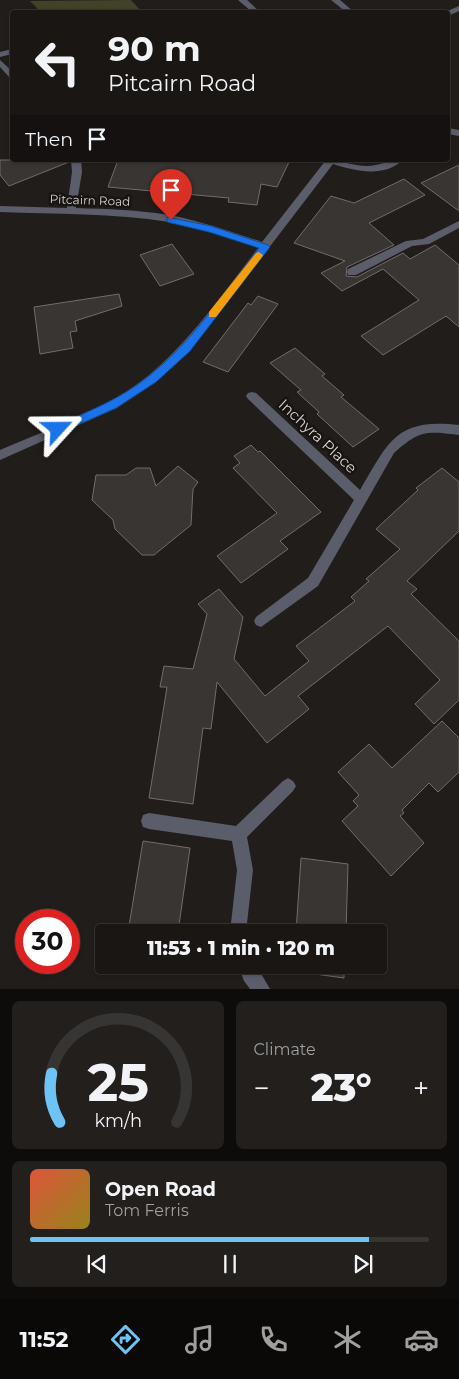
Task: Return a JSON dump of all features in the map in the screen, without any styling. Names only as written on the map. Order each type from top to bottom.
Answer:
[{"type":"street","points":[[242,0],[254,10]]},
{"type":"street","points":[[335,0],[348,10]]},
{"type":"street","points":[[0,62],[10,73]]},
{"type":"street","points":[[71,212],[77,172],[76,162]]},
{"type":"street","points":[[0,455],[113,405],[152,379],[186,348],[329,162]]},
{"type":"street","points":[[338,162],[363,169],[375,169],[393,162]]},
{"type":"street","name":"Pitcairn Road","points":[[0,209],[128,213],[211,229],[265,247]]},
{"type":"street","points":[[352,272],[410,243],[425,242],[459,224]]},
{"type":"street","name":"Inchyra Place","points":[[252,396],[362,499]]},
{"type":"street","name":"Inchyra Place","points":[[261,621],[313,582],[390,450],[409,433],[433,427],[459,430]]},
{"type":"street","points":[[239,834],[288,786]]},
{"type":"street","points":[[150,821],[239,834]]},
{"type":"street","points":[[239,834],[245,870],[239,924]]},
{"type":"street","points":[[250,974],[261,989]]},
{"type":"green space","points":[[131,0],[140,10],[39,10],[30,1]]},
{"type":"building","points":[[0,160],[10,160],[10,162],[69,162],[9,186],[0,175]]},
{"type":"building","points":[[117,162],[289,162],[277,187],[261,184],[257,205],[228,202],[229,198],[108,187]]},
{"type":"building","points":[[459,165],[459,211],[421,183]]},
{"type":"building","points":[[404,179],[425,195],[369,223],[394,245],[347,267],[346,276],[357,277],[403,253],[410,259],[435,245],[459,265],[459,327],[446,316],[383,355],[361,336],[419,300],[383,269],[342,291],[321,273],[345,261],[294,243],[331,196],[354,203]]},
{"type":"building","points":[[172,244],[194,274],[160,286],[140,255]]},
{"type":"building","points":[[119,294],[122,306],[75,321],[77,331],[70,332],[73,348],[40,354],[34,307]]},
{"type":"building","points":[[258,296],[278,304],[228,372],[203,362],[248,303],[251,305]]},
{"type":"building","points":[[295,348],[325,374],[322,376],[344,395],[341,397],[379,429],[353,447],[317,414],[319,412],[297,392],[301,390],[270,363]]},
{"type":"building","points":[[251,445],[258,452],[260,451],[321,512],[280,541],[288,549],[241,583],[217,556],[277,513],[233,468],[240,463],[234,456]]},
{"type":"building","points":[[178,466],[198,482],[193,489],[191,525],[154,555],[142,555],[115,529],[113,520],[92,500],[96,475],[126,475],[136,468],[150,468],[156,486]]},
{"type":"building","points":[[442,468],[459,482],[459,531],[407,581],[417,589],[411,594],[459,641],[459,700],[434,724],[415,704],[440,680],[388,626],[298,696],[309,709],[267,743],[217,682],[211,729],[203,728],[193,804],[149,798],[167,687],[160,687],[164,666],[193,669],[207,614],[198,604],[219,589],[243,617],[234,659],[265,696],[309,661],[296,646],[355,601],[351,597],[369,581],[366,579],[400,549],[376,529],[418,490],[416,488]]},
{"type":"building","points":[[442,721],[459,738],[459,772],[438,792],[429,783],[402,810],[404,813],[400,816],[424,843],[391,876],[342,821],[358,806],[353,801],[359,795],[338,772],[369,744],[392,768]]},
{"type":"building","points":[[143,841],[190,848],[179,924],[129,924]]},
{"type":"building","points":[[301,858],[348,864],[346,924],[297,924]]},
{"type":"building","points":[[315,974],[344,974],[344,978]]},
{"type":"slow traffic","points":[[212,315],[259,255]]},
{"type":"route","points":[[58,429],[113,405],[152,379],[186,348],[265,247],[211,229],[171,220]]}]
